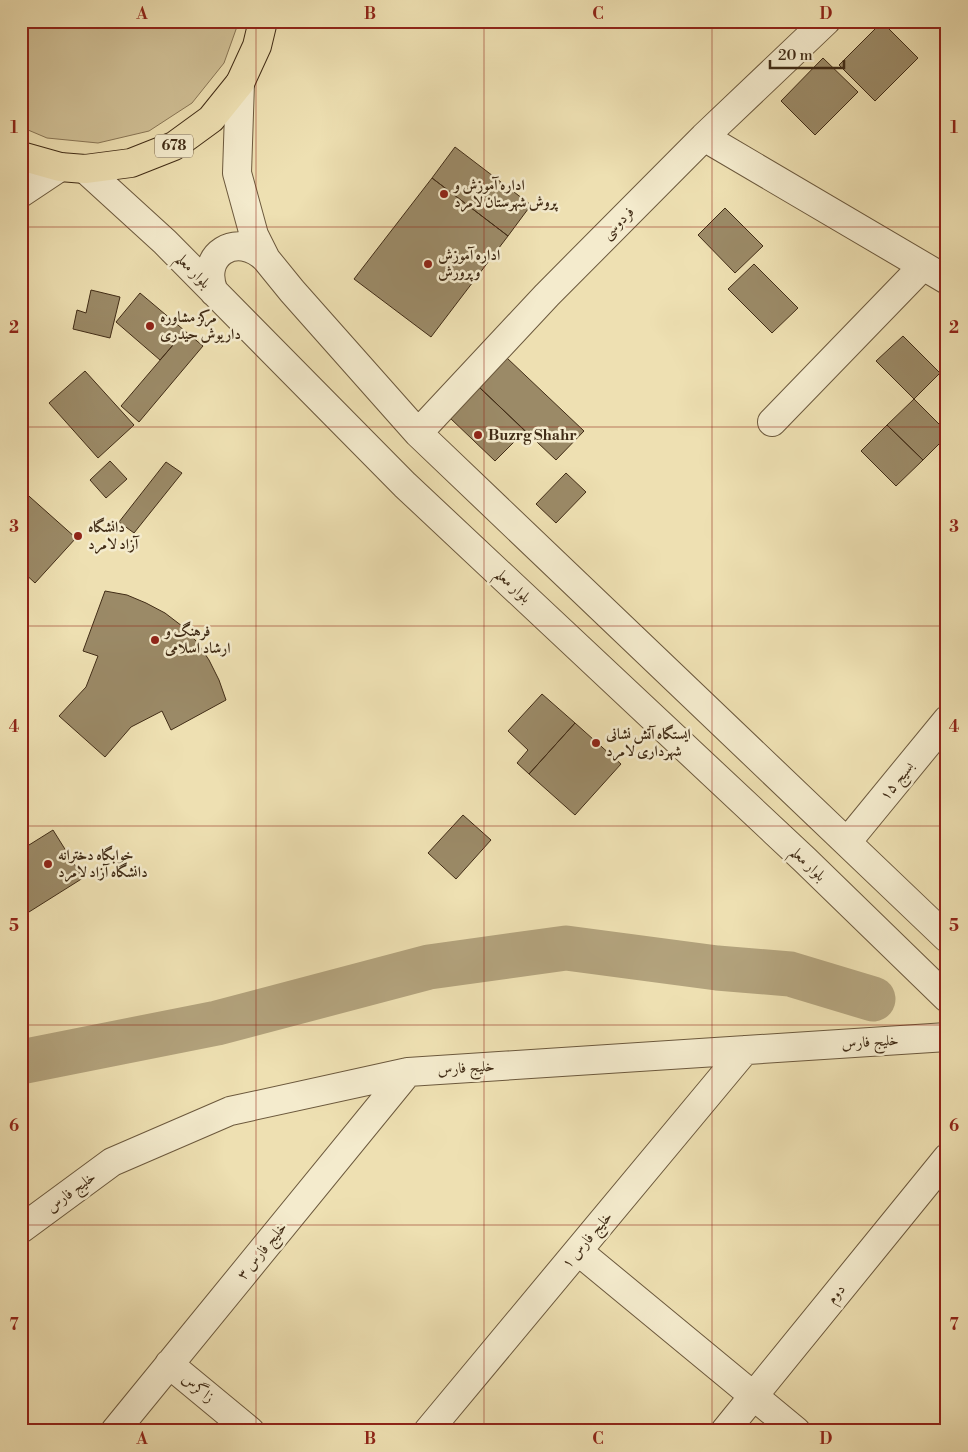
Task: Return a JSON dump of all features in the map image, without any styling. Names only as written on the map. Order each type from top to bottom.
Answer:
[{"type":"highway","name":"678","points":[[21,156],[73,168],[131,163],[174,146],[211,119],[240,83],[258,46],[263,21]]},
{"type":"street","name":"فردوسی","points":[[418,433],[546,295],[704,137],[826,21]]},
{"type":"street","points":[[240,83],[237,173],[254,235],[266,259]]},
{"type":"street","points":[[704,137],[947,280]]},
{"type":"street","points":[[21,193],[73,168]]},
{"type":"street","name":"بلوار معلم","points":[[73,168],[165,242],[404,485],[805,860],[947,998]]},
{"type":"street","points":[[214,292],[209,272],[219,254],[228,248],[239,246],[259,251],[418,433],[947,938]]},
{"type":"street","points":[[772,422],[923,266]]},
{"type":"street","name":"بسیج ۱۵","points":[[847,842],[947,720]]},
{"type":"street","name":"خلیج فارس","points":[[21,1229],[112,1162],[230,1111],[408,1072],[947,1037]]},
{"type":"street","name":"خلیج فارس ۱","points":[[428,1431],[745,1050]]},
{"type":"street","name":"خلیج فارس ۳","points":[[115,1431],[408,1072]]},
{"type":"street","name":"دوم","points":[[724,1431],[947,1158]]},
{"type":"street","points":[[578,1251],[796,1431]]},
{"type":"street","name":"زاگرس","points":[[169,1364],[250,1431]]},
{"type":"shaded area","points":[[21,21],[239,21],[224,63],[192,103],[149,131],[98,143],[47,138],[21,127]]},
{"type":"building","points":[[882,22],[918,58],[875,101],[839,65]]},
{"type":"building","points":[[823,58],[858,92],[815,135],[781,101]]},
{"type":"building","points":[[455,147],[531,205],[508,236],[432,178]]},
{"type":"building","points":[[432,178],[508,236],[431,337],[354,279]]},
{"type":"building","points":[[725,208],[763,246],[735,273],[698,235]]},
{"type":"building","points":[[754,264],[798,308],[772,333],[728,289]]},
{"type":"building","points":[[91,290],[120,297],[110,338],[73,329],[77,310],[86,313]]},
{"type":"building","name":"مرکز مشاوره داریوش حیدری","points":[[140,293],[185,331],[160,360],[116,322]]},
{"type":"building","points":[[185,331],[203,346],[139,422],[121,406]]},
{"type":"building","points":[[903,336],[940,373],[914,399],[876,361]]},
{"type":"building","points":[[507,358],[584,431],[556,460],[479,387]]},
{"type":"building","points":[[947,366],[947,380],[940,373]]},
{"type":"building","points":[[85,371],[134,425],[98,458],[49,403]]},
{"type":"building","points":[[479,387],[525,431],[495,461],[450,418]]},
{"type":"building","points":[[914,399],[947,432],[947,436],[923,460],[887,425]]},
{"type":"building","points":[[887,425],[923,460],[896,486],[861,451]]},
{"type":"building","points":[[110,461],[127,479],[106,498],[90,480]]},
{"type":"building","points":[[166,462],[182,473],[134,533],[119,522]]},
{"type":"building","points":[[566,473],[586,492],[556,523],[536,504]]},
{"type":"building","points":[[21,489],[76,538],[35,583],[21,570]]},
{"type":"building","points":[[105,591],[127,595],[146,603],[165,613],[182,626],[197,642],[209,660],[226,700],[171,730],[162,711],[131,727],[105,757],[59,716],[86,687],[98,656],[83,651]]},
{"type":"building","points":[[542,694],[575,723],[529,774],[517,763],[528,750],[508,731]]},
{"type":"building","points":[[575,723],[621,764],[575,815],[529,774]]},
{"type":"building","points":[[463,815],[491,840],[456,879],[428,853]]},
{"type":"building","name":"خوابگاه دخترانه دانشگاه آزاد لامرد","points":[[53,830],[83,878],[21,917],[21,850]]},
{"type":"waterway","points":[[21,1062],[217,1023],[429,967],[566,948],[717,968],[790,974],[873,999]]},
{"type":"place","name":"اداره آموزش و پروش شهرستان لامرد","points":[[444,194]]},
{"type":"place","name":"اداره آموزش و پرورش","points":[[428,264]]},
{"type":"place","name":"مرکز مشاوره داریوش حیدری","points":[[150,326]]},
{"type":"place","name":"Buzrg Shahr","points":[[478,435]]},
{"type":"place","name":"دانشگاه آزاد لامرد","points":[[78,536]]},
{"type":"place","name":"فرهنگ و ارشاد اسلامی","points":[[155,640]]},
{"type":"place","name":"ایستگاه آتش نشانی شهرداری لامرد","points":[[596,743]]},
{"type":"place","name":"خوابگاه دخترانه دانشگاه آزاد لامرد","points":[[48,864]]}]
